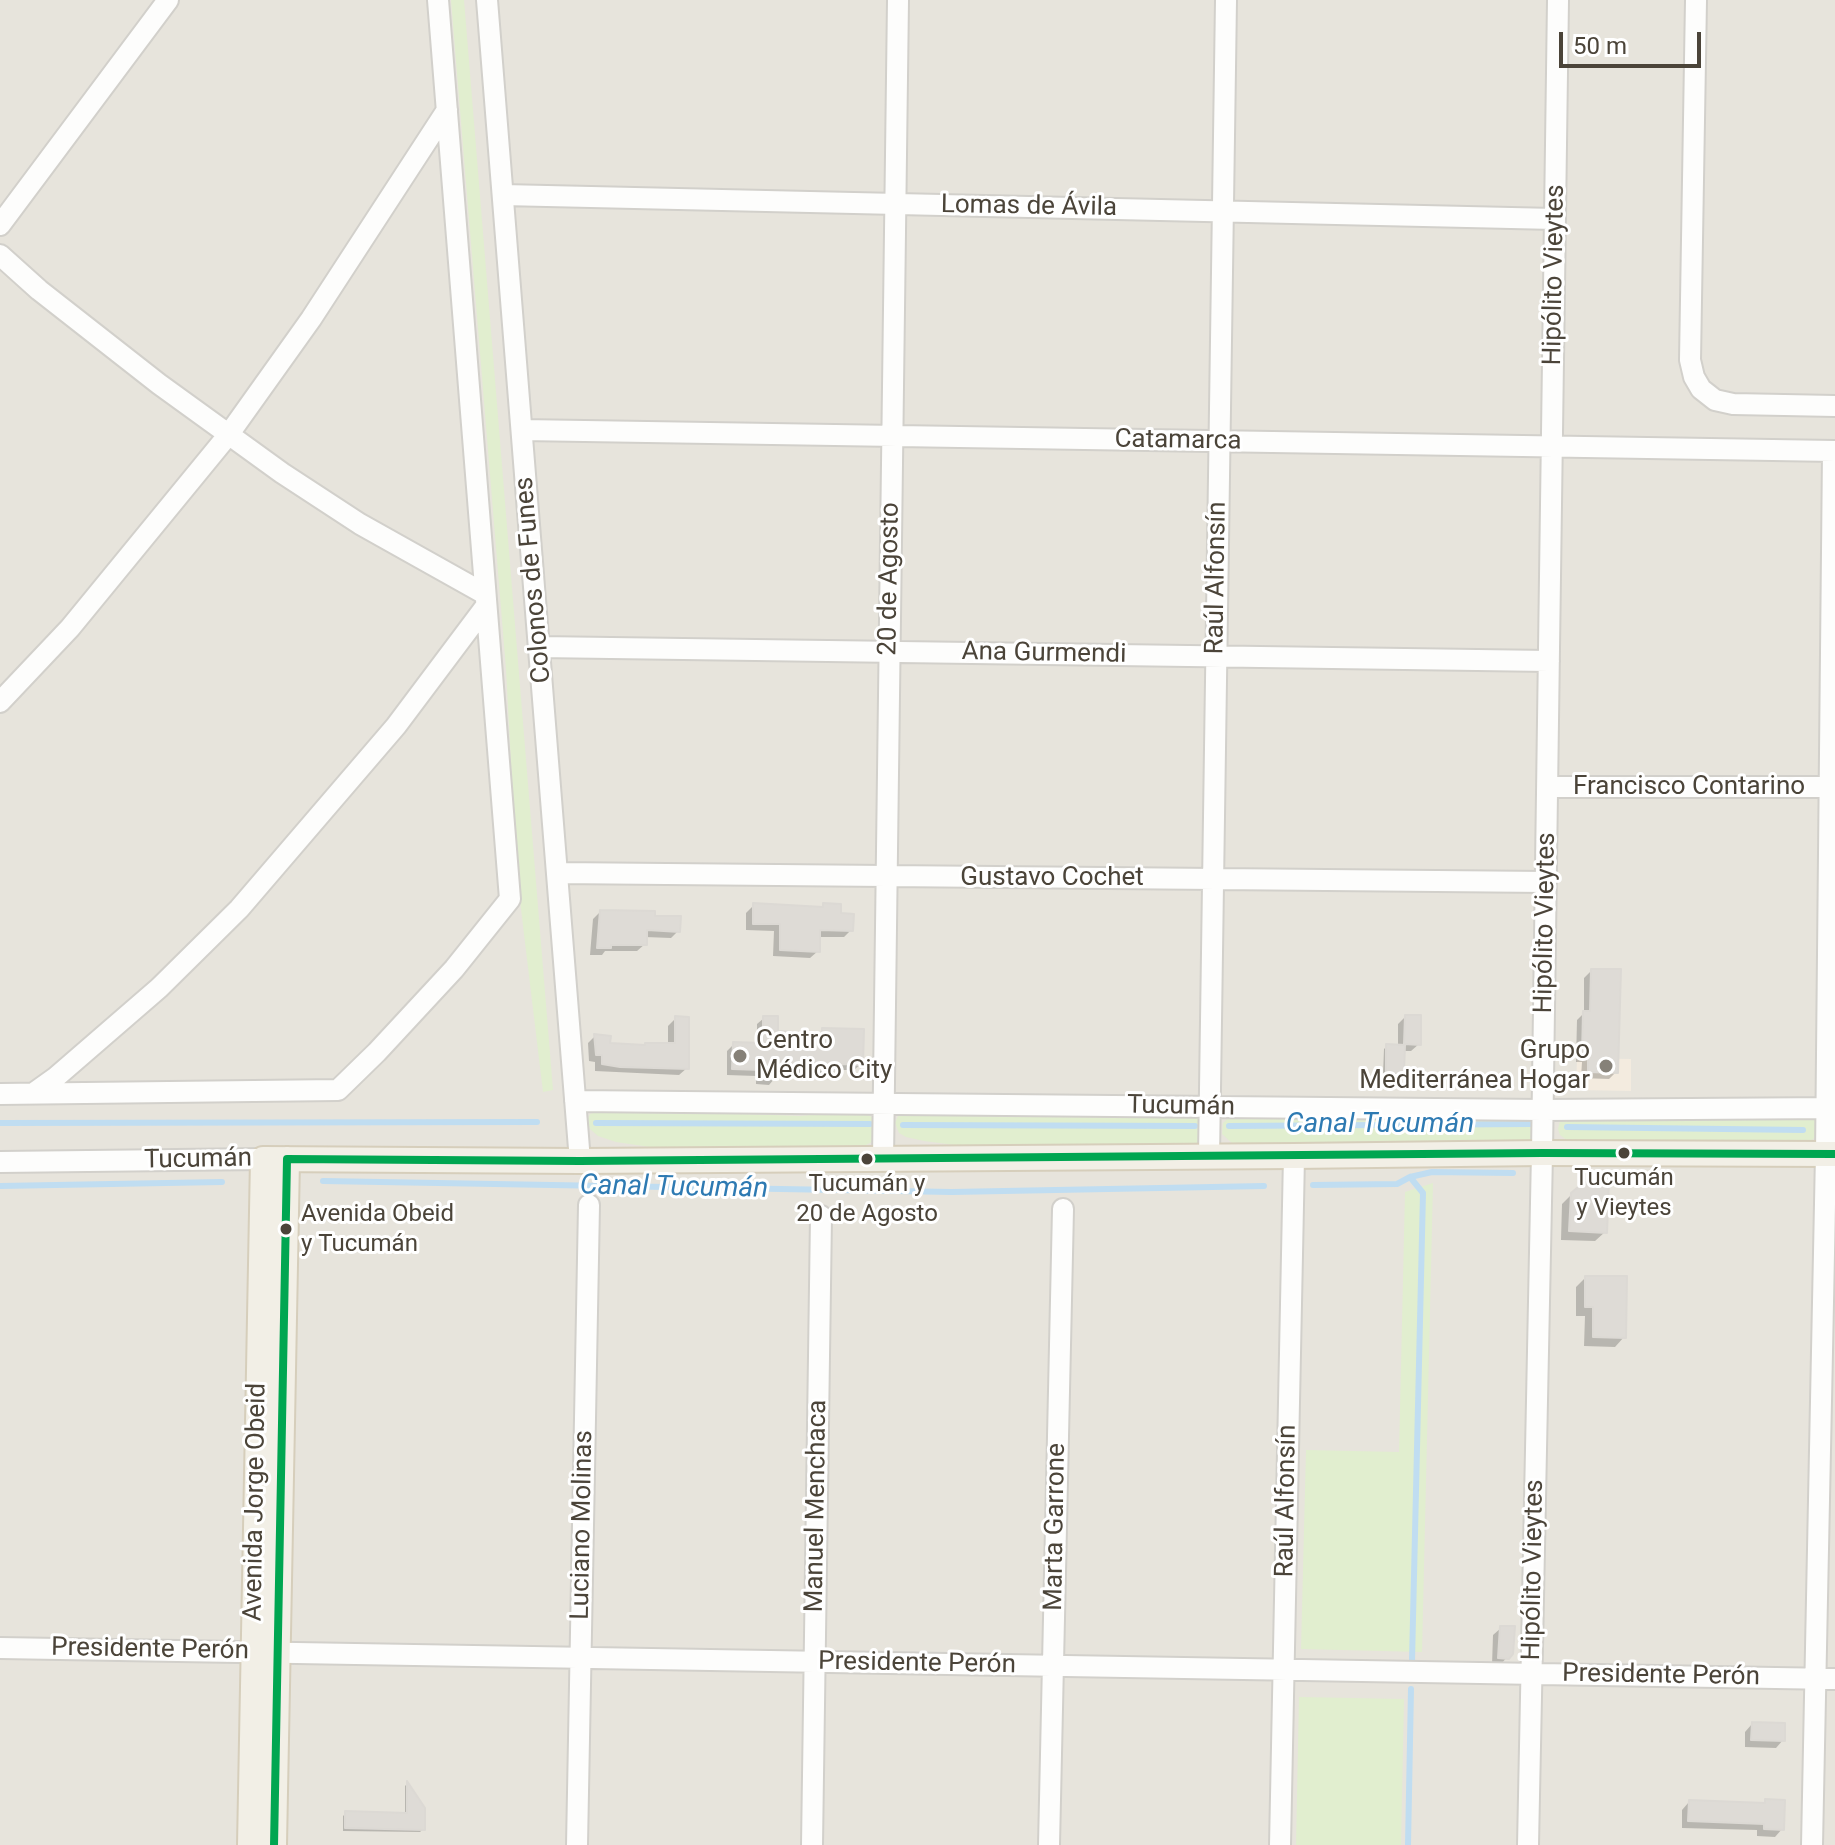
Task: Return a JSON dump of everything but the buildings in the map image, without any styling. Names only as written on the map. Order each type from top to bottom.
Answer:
[{"type":"main road","name":"Tucumán","points":[[263,1159],[580,1161],[1542,1153],[1831,1154]]},
{"type":"main road","name":"Avenida Jorge Obeid","points":[[263,1159],[266,1652],[274,1845]]},
{"type":"main road","name":"Avenida Jorge Obeid","points":[[250,1845],[266,1652],[287,1159]]},
{"type":"street","points":[[0,225],[168,0]]},
{"type":"street","points":[[0,1094],[338,1090],[454,969],[510,899],[438,0]]},
{"type":"street","name":"Colonos de Funes","points":[[487,0],[580,1161]]},
{"type":"street","name":"20 de Agosto","points":[[883,1159],[898,0]]},
{"type":"street","name":"Raúl Alfonsín","points":[[1209,1156],[1226,0]]},
{"type":"street","name":"Hipólito Vieytes","points":[[1528,1845],[1543,1110],[1558,0]]},
{"type":"street","points":[[1696,0],[1690,360],[1694,377],[1701,389],[1715,400],[1733,404],[1835,406]]},
{"type":"street","points":[[0,702],[70,628],[229,434],[311,319],[447,110]]},
{"type":"street","name":"Lomas de Ávila","points":[[503,195],[1555,219]]},
{"type":"street","points":[[0,255],[39,290],[159,384],[282,473],[486,600]]},
{"type":"street","name":"Catamarca","points":[[522,430],[1834,451]]},
{"type":"street","points":[[1812,1845],[1825,1678],[1834,451]]},
{"type":"street","points":[[34,1093],[149,997],[239,909],[396,726],[486,600]]},
{"type":"street","name":"Ana Gurmendi","points":[[539,647],[1549,661]]},
{"type":"street","name":"Francisco Contarino","points":[[1548,787],[1830,787]]},
{"type":"street","name":"Gustavo Cochet","points":[[557,873],[1546,882]]},
{"type":"street","name":"Tucumán","points":[[575,1101],[1543,1110],[1831,1108]]},
{"type":"street","name":"Raúl Alfonsín","points":[[1280,1845],[1294,1156]]},
{"type":"street","name":"Tucumán","points":[[0,1162],[263,1159]]},
{"type":"street","name":"Luciano Molinas","points":[[577,1845],[589,1205]]},
{"type":"street","name":"Marta Garrone","points":[[1049,1845],[1063,1209]]},
{"type":"street","name":"Manuel Menchaca","points":[[812,1845],[821,1216]]},
{"type":"street","name":"Presidente Perón","points":[[0,1648],[1825,1678]]},
{"type":"shaded area","points":[[0,0],[1835,0],[1835,1845],[0,1845]]},
{"type":"shaded area","points":[[1577,1058],[1631,1059],[1631,1091],[1576,1090]]},
{"type":"green space","points":[[451,0],[464,0],[553,1090],[543,1092],[517,876],[506,669]]},
{"type":"green space","points":[[604,1109],[800,1116],[863,1113],[874,1118],[877,1134],[872,1142],[860,1148],[650,1147],[598,1136],[590,1129],[587,1120],[590,1114]]},
{"type":"green space","points":[[905,1113],[1201,1114],[1205,1132],[1199,1142],[1184,1148],[986,1149],[906,1137],[899,1133],[895,1123],[898,1116]]},
{"type":"green space","points":[[1233,1114],[1533,1117],[1533,1140],[1249,1147],[1232,1143],[1222,1134],[1223,1123]]},
{"type":"green space","points":[[1568,1115],[1807,1116],[1814,1119],[1818,1126],[1817,1135],[1804,1143],[1568,1141],[1558,1129],[1560,1121]]},
{"type":"green space","points":[[1433,1183],[1422,1652],[1301,1649],[1306,1450],[1399,1452],[1405,1192]]},
{"type":"green space","points":[[1299,1697],[1404,1699],[1401,1845],[1296,1845]]},
{"type":"waterway","name":"Canal Tucumán","points":[[0,1123],[537,1122]]},
{"type":"waterway","name":"Canal Tucumán","points":[[596,1123],[870,1124]]},
{"type":"waterway","name":"Canal Tucumán","points":[[1229,1126],[1530,1124]]},
{"type":"waterway","name":"Canal Tucumán","points":[[903,1125],[1195,1126]]},
{"type":"waterway","name":"Canal Tucumán","points":[[1567,1127],[1803,1130]]},
{"type":"waterway","name":"Canal Tucumán","points":[[1313,1185],[1397,1184],[1410,1177],[1432,1172],[1513,1173]]},
{"type":"waterway","points":[[1410,1177],[1423,1193],[1412,1661]]},
{"type":"waterway","name":"Canal Tucumán","points":[[323,1181],[952,1192],[1264,1186]]},
{"type":"waterway","name":"Canal Tucumán","points":[[0,1186],[222,1182]]},
{"type":"waterway","points":[[1408,1845],[1411,1689]]},
{"type":"transit line","points":[[274,1845],[287,1159],[580,1161],[1542,1153],[1835,1154]]},
{"type":"place","name":"Centro Médico City","points":[[740,1056]]},
{"type":"place","name":"Grupo Mediterránea Hogar","points":[[1606,1066]]},
{"type":"place","name":"Tucumán y Vieytes","points":[[1624,1153]]},
{"type":"place","name":"Tucumán y 20 de Agosto","points":[[867,1159]]},
{"type":"place","name":"Avenida Obeid y Tucumán","points":[[286,1229]]}]
